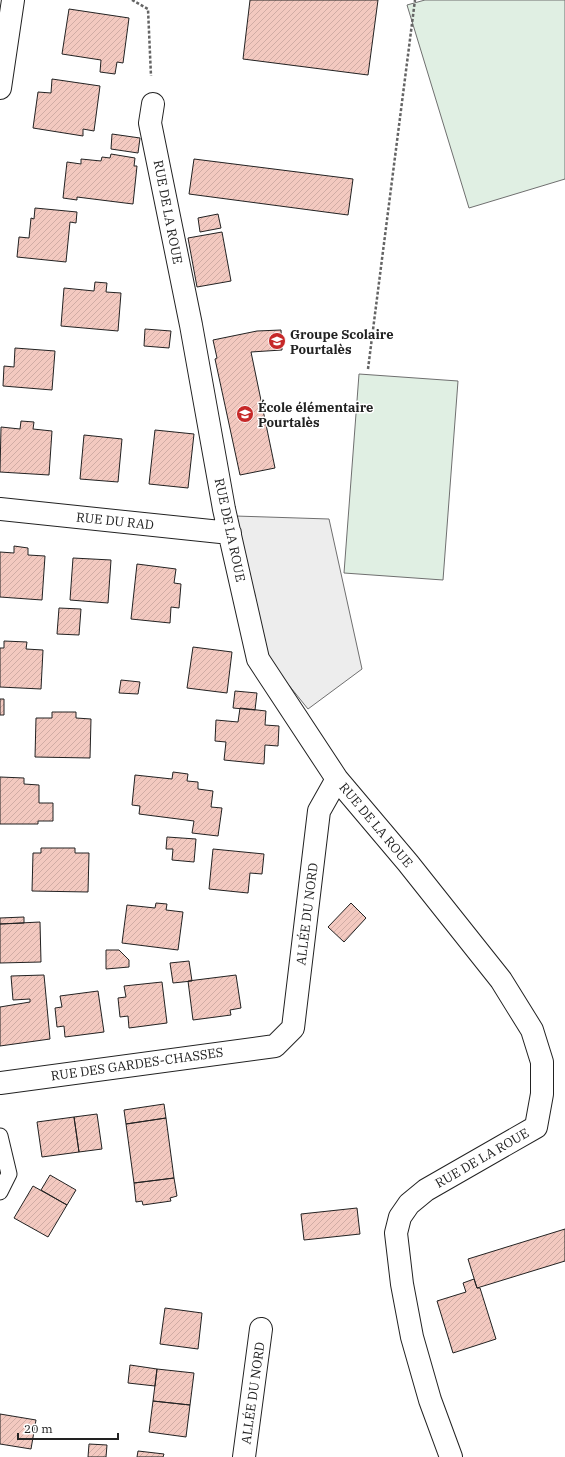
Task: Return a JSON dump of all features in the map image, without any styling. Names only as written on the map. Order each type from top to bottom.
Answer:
[{"type":"street","points":[[0,88],[13,0]]},
{"type":"street","name":"RUE DE LA ROUE","points":[[153,104],[150,123],[191,325],[230,533],[258,659],[337,779],[408,863],[501,980],[532,1030],[542,1062],[542,1094],[536,1128],[426,1190],[409,1204],[400,1217],[396,1233],[402,1284],[412,1336],[430,1400],[451,1457]]},
{"type":"street","name":"RUE DU RAD","points":[[0,509],[230,533]]},
{"type":"street","name":"ALLÉE DU NORD","points":[[275,1046],[293,1028],[319,811],[337,779]]},
{"type":"street","name":"RUE DES GARDES-CHASSES","points":[[0,1083],[275,1046]]},
{"type":"street","name":"ALLÉE DU NORD","points":[[244,1457],[261,1329]]},
{"type":"lane","points":[[0,1136],[9,1174],[0,1192]]},
{"type":"path","points":[[132,0],[148,9],[153,104]]},
{"type":"path","points":[[368,368],[415,0]]},
{"type":"green space","points":[[425,0],[565,0],[565,179],[469,208],[407,5]]},
{"type":"green space","points":[[359,374],[458,381],[443,580],[344,573]]},
{"type":"shaded area","points":[[235,516],[329,519],[362,669],[308,709],[267,658]]},
{"type":"building","points":[[250,0],[378,0],[368,75],[243,59]]},
{"type":"building","points":[[69,9],[129,18],[123,63],[117,62],[115,74],[100,72],[101,60],[62,54]]},
{"type":"building","points":[[52,79],[100,86],[94,131],[83,129],[83,136],[33,128],[38,92],[51,93]]},
{"type":"building","points":[[112,134],[140,138],[138,153],[111,149]]},
{"type":"building","points":[[111,154],[135,158],[134,166],[137,166],[133,204],[77,197],[77,200],[63,198],[67,162],[81,164],[81,159],[101,161],[102,157],[110,158]]},
{"type":"building","points":[[194,159],[353,179],[348,215],[189,194]]},
{"type":"building","points":[[35,208],[77,212],[76,223],[70,222],[66,262],[17,257],[19,237],[29,238],[31,218],[34,219]]},
{"type":"building","points":[[218,214],[221,228],[200,232],[198,218]]},
{"type":"building","points":[[222,232],[231,281],[197,287],[188,238]]},
{"type":"building","points":[[95,282],[107,283],[106,292],[121,293],[118,331],[61,326],[64,288],[94,291]]},
{"type":"building","points":[[145,329],[171,331],[169,348],[144,346]]},
{"type":"building","name":"École élémentaire Pourtalès","points":[[281,330],[282,350],[251,352],[275,468],[240,475],[215,359],[217,358],[213,340],[257,331]]},
{"type":"building","points":[[15,348],[55,351],[52,390],[3,386],[4,366],[14,367]]},
{"type":"building","points":[[21,421],[34,422],[33,429],[52,431],[49,475],[0,472],[1,427],[20,429]]},
{"type":"building","points":[[155,430],[194,434],[188,488],[149,484]]},
{"type":"building","points":[[84,435],[122,439],[118,482],[80,479]]},
{"type":"building","points":[[14,546],[28,548],[28,555],[45,556],[42,600],[0,597],[0,552],[14,553]]},
{"type":"building","points":[[73,558],[111,560],[108,603],[70,600]]},
{"type":"building","points":[[137,564],[176,569],[174,583],[181,584],[179,608],[171,607],[170,623],[131,619]]},
{"type":"building","points":[[59,608],[81,609],[79,635],[57,634]]},
{"type":"building","points":[[4,641],[27,642],[26,649],[43,650],[41,689],[0,687],[0,648],[4,648]]},
{"type":"building","points":[[193,647],[232,652],[227,693],[187,688]]},
{"type":"building","points":[[121,680],[140,682],[138,694],[119,693]]},
{"type":"building","points":[[235,691],[257,693],[255,710],[233,708]]},
{"type":"building","points":[[0,699],[4,699],[4,715],[0,715]]},
{"type":"building","points":[[240,708],[266,711],[265,725],[279,726],[278,746],[265,745],[264,764],[224,760],[226,742],[215,741],[216,720],[238,722]]},
{"type":"building","points":[[52,712],[76,712],[76,718],[91,719],[90,758],[35,757],[36,718],[52,718]]},
{"type":"building","points":[[173,772],[188,774],[187,781],[198,782],[198,789],[213,791],[211,807],[222,808],[218,836],[192,833],[194,821],[139,814],[140,806],[132,805],[135,775],[172,779]]},
{"type":"building","points":[[0,777],[24,778],[24,784],[39,785],[39,803],[53,803],[53,821],[38,821],[38,824],[0,824]]},
{"type":"building","points":[[167,837],[196,839],[194,862],[172,860],[173,849],[166,849]]},
{"type":"building","points":[[41,848],[75,848],[75,853],[89,853],[88,892],[32,891],[33,853],[41,853]]},
{"type":"building","points":[[213,849],[264,854],[262,874],[250,873],[248,893],[209,889]]},
{"type":"building","points":[[156,903],[167,904],[166,910],[183,912],[178,950],[122,943],[127,905],[155,908]]},
{"type":"building","points":[[351,903],[366,918],[344,942],[328,927]]},
{"type":"building","points":[[24,917],[24,923],[0,924],[0,918]]},
{"type":"building","points":[[40,922],[41,962],[0,963],[0,924]]},
{"type":"building","points":[[106,950],[119,950],[129,960],[129,967],[106,969]]},
{"type":"building","points":[[189,961],[192,981],[173,983],[170,963]]},
{"type":"building","points":[[44,975],[50,1039],[0,1046],[0,1007],[30,1002],[30,999],[13,1000],[11,976]]},
{"type":"building","points":[[236,975],[241,1008],[230,1010],[231,1015],[193,1020],[188,981]]},
{"type":"building","points":[[162,982],[167,1023],[129,1028],[128,1016],[120,1017],[118,998],[126,997],[124,986]]},
{"type":"building","points":[[98,991],[104,1032],[65,1037],[64,1026],[57,1027],[55,1008],[62,1007],[60,996]]},
{"type":"building","points":[[164,1104],[166,1118],[126,1124],[124,1110]]},
{"type":"building","points":[[97,1114],[102,1149],[79,1152],[74,1117]]},
{"type":"building","points":[[74,1117],[79,1152],[42,1157],[37,1122]]},
{"type":"building","points":[[166,1118],[174,1178],[134,1183],[126,1124]]},
{"type":"building","points":[[50,1175],[76,1190],[67,1205],[41,1190]]},
{"type":"building","points":[[174,1178],[177,1196],[170,1198],[171,1201],[143,1205],[142,1201],[136,1202],[134,1183]]},
{"type":"building","points":[[33,1186],[67,1205],[48,1237],[14,1218]]},
{"type":"building","points":[[357,1208],[360,1234],[304,1240],[301,1214]]},
{"type":"building","points":[[565,1229],[565,1261],[477,1288],[468,1259]]},
{"type":"building","points":[[474,1279],[477,1288],[480,1288],[496,1339],[453,1353],[437,1301],[466,1292],[463,1283]]},
{"type":"building","points":[[165,1308],[202,1313],[198,1349],[160,1344]]},
{"type":"building","points":[[130,1365],[157,1369],[155,1386],[128,1383]]},
{"type":"building","points":[[157,1369],[194,1373],[190,1405],[153,1401]]},
{"type":"building","points":[[153,1401],[190,1405],[186,1437],[149,1432]]},
{"type":"building","points":[[0,1414],[36,1420],[31,1449],[0,1444]]},
{"type":"building","points":[[89,1444],[107,1445],[106,1457],[88,1457]]},
{"type":"building","points":[[138,1451],[164,1454],[163,1457],[137,1457]]},
{"type":"place","name":"Groupe Scolaire Pourtalès","points":[[277,341]]},
{"type":"place","name":"École élémentaire Pourtalès","points":[[245,414]]}]
